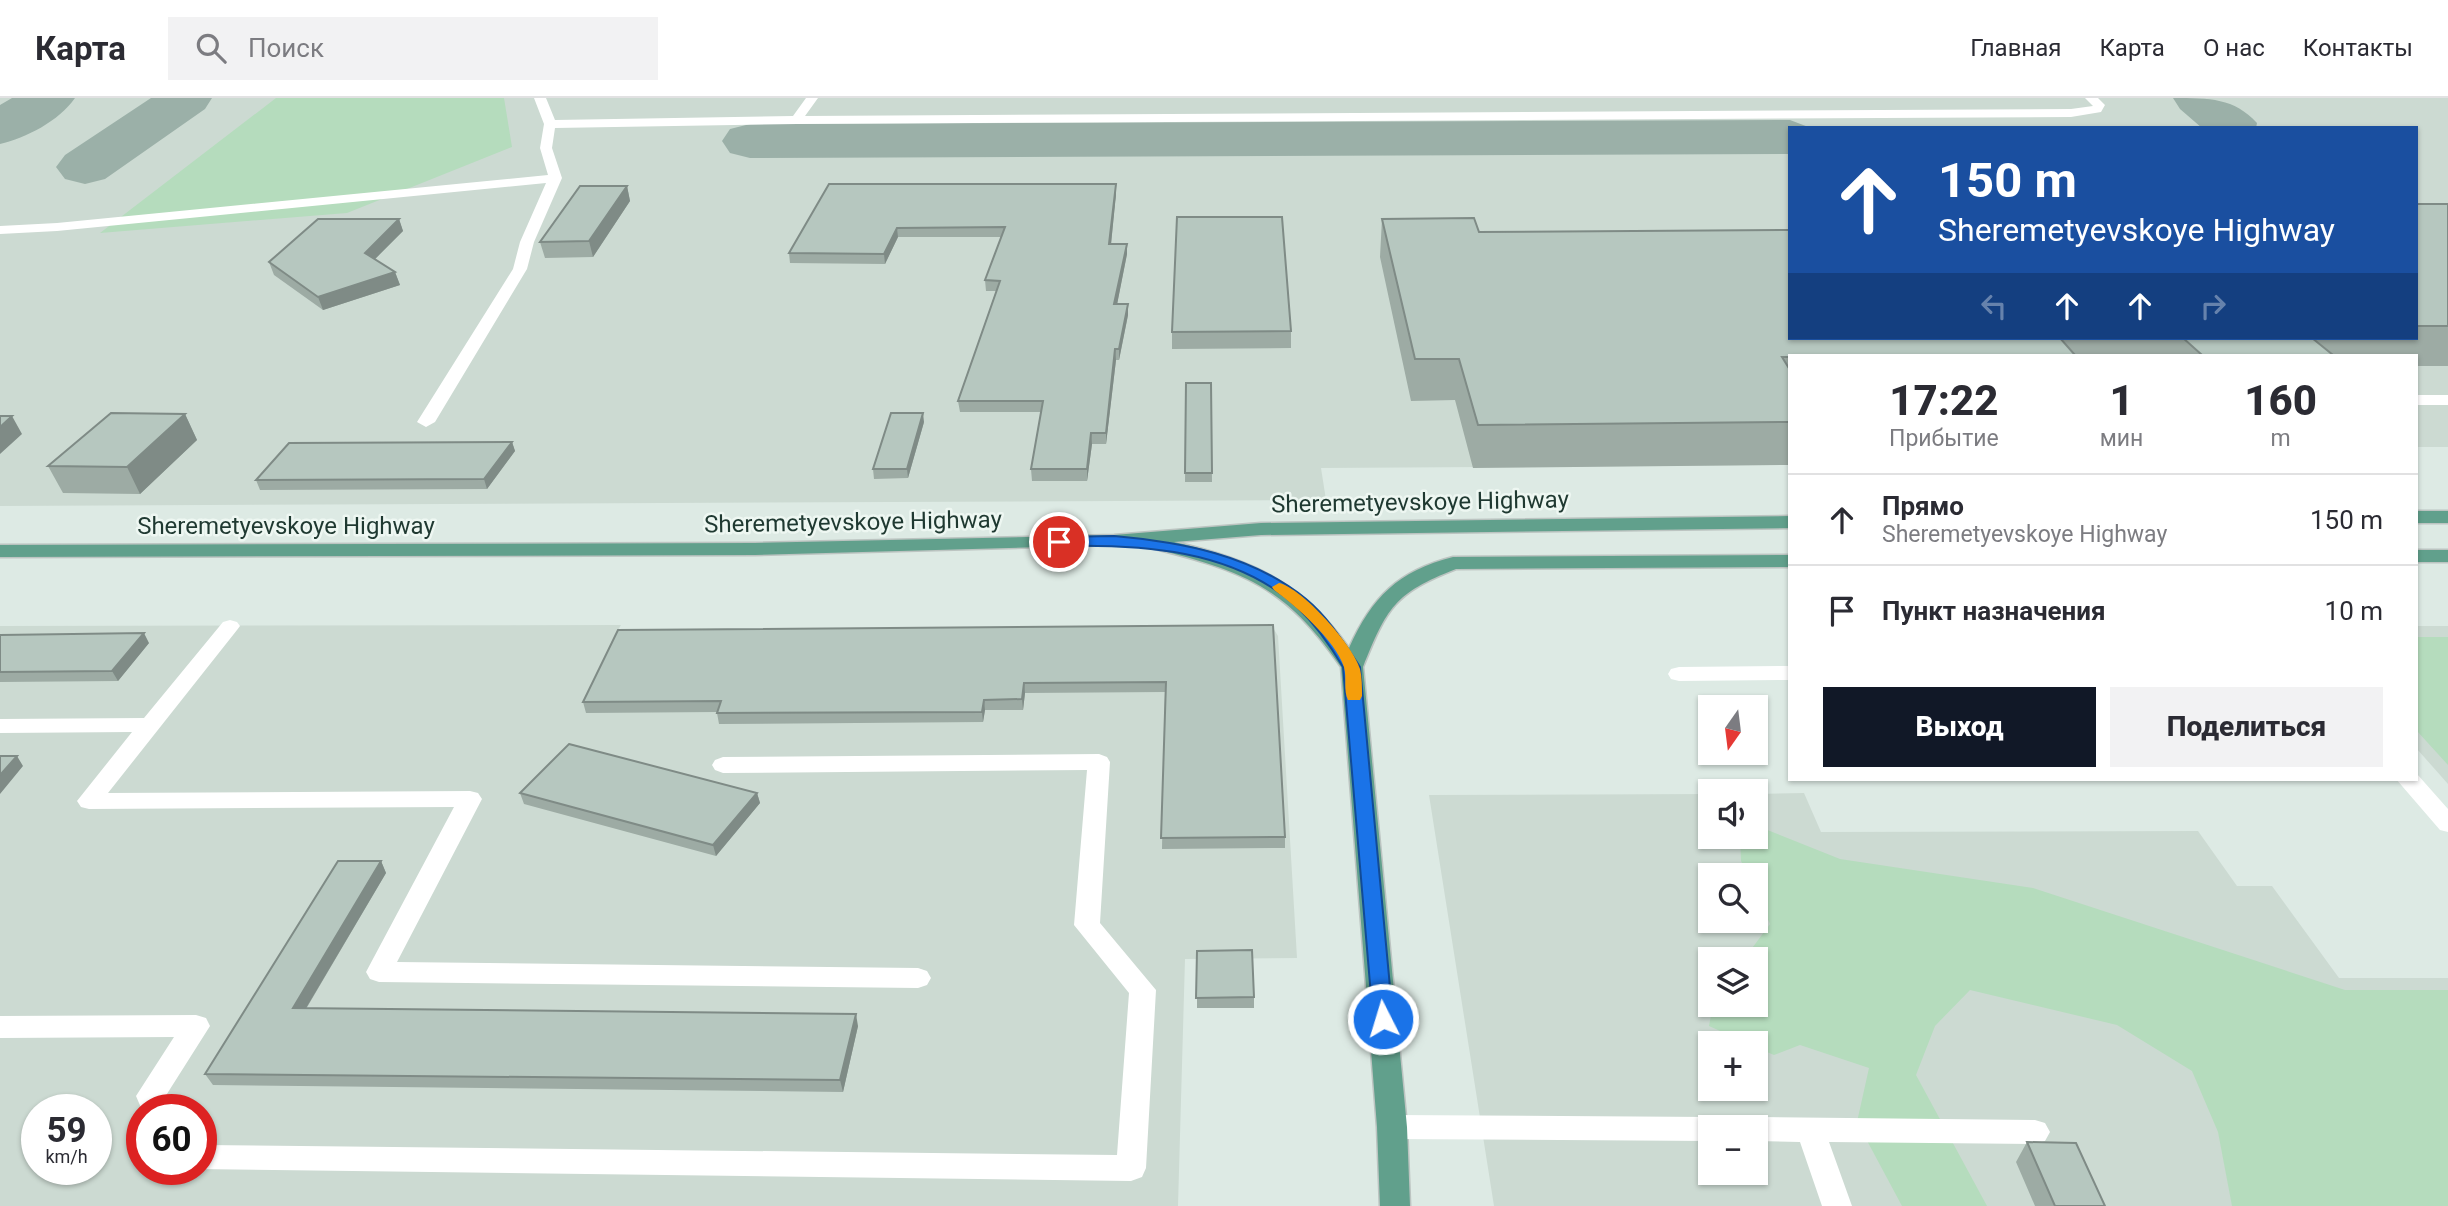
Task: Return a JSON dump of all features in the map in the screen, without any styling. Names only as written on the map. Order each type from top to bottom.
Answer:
[{"type":"main road","points":[[2418,517],[2448,517]]},
{"type":"main road","name":"Sheremetyevskoye Highway","points":[[0,551],[755,549],[1114,541],[1261,529],[1788,522]]},
{"type":"main road","points":[[1114,541],[1157,544],[1199,553],[1237,565],[1272,582],[1302,603],[1330,633],[1352,667],[1392,1127],[1395,1206]]},
{"type":"main road","points":[[2418,556],[2448,556]]},
{"type":"main road","points":[[1352,667],[1380,605],[1392,592],[1411,579],[1453,563],[1788,561]]},
{"type":"lane","points":[[426,422],[520,269],[527,242],[555,178],[546,148],[550,124],[540,98]]},
{"type":"lane","points":[[797,120],[812,98]]},
{"type":"lane","points":[[550,124],[2080,112],[2097,109],[2099,105],[2091,98]]},
{"type":"lane","points":[[1842,115],[1853,126]]},
{"type":"lane","points":[[0,230],[71,226],[555,178]]},
{"type":"lane","points":[[2418,400],[2448,400]]},
{"type":"lane","points":[[230,626],[89,801],[470,799],[379,972],[918,978]]},
{"type":"lane","points":[[1679,674],[1788,673]]},
{"type":"lane","points":[[0,726],[150,725]]},
{"type":"lane","points":[[217,1158],[1131,1168],[1143,990],[1087,925],[1099,762],[723,765]]},
{"type":"lane","points":[[2410,781],[2448,824]]},
{"type":"lane","points":[[0,1027],[196,1026],[151,1094]]},
{"type":"lane","points":[[1392,1127],[1698,1129]]},
{"type":"lane","points":[[1768,1129],[2035,1132]]},
{"type":"lane","points":[[1811,1129],[1837,1206]]},
{"type":"shaded area","points":[[0,98],[2448,98],[2448,447],[2418,447],[2418,354],[1788,354],[1788,465],[1321,468],[1326,500],[0,506]]},
{"type":"shaded area","points":[[621,625],[618,630],[1272,626],[1278,636],[1297,958],[1185,959],[1178,1206],[0,1206],[0,626]]},
{"type":"shaded area","points":[[2418,626],[2448,626],[2448,784],[2418,750]]},
{"type":"shaded area","points":[[1804,793],[1821,832],[2198,831],[2237,886],[2272,886],[2339,978],[2448,978],[2448,1206],[1494,1206],[1429,795],[1698,794],[1698,849],[1768,849],[1768,794]]},
{"type":"green space","points":[[276,98],[504,98],[512,147],[347,213],[100,233]]},
{"type":"green space","points":[[2418,637],[2448,637],[2448,765],[2418,732]]},
{"type":"green space","points":[[1768,830],[1840,859],[2033,888],[2345,990],[2448,990],[2448,1206],[2232,1206],[2218,1132],[2192,1071],[2117,1025],[1970,990],[1935,1026],[1916,1075],[1987,1206],[1902,1206],[1857,1122],[1869,1068],[1800,1045],[1774,1055],[1768,1052],[1768,1031],[1720,1031],[1709,1026],[1711,1017],[1768,1017],[1768,947],[1753,947],[1763,933],[1768,933],[1770,924],[1768,863],[1741,861],[1740,849],[1768,849]]},
{"type":"building","points":[[829,184],[1116,184],[1109,244],[1127,244],[1114,304],[1128,304],[1119,349],[1115,349],[1106,433],[1091,433],[1087,469],[1031,469],[1043,401],[958,401],[1000,281],[985,280],[1005,227],[897,228],[884,254],[789,253]]},
{"type":"building","points":[[580,186],[627,186],[589,241],[540,242]]},
{"type":"building","points":[[2418,204],[2448,204],[2448,326],[2418,326]]},
{"type":"building","points":[[1177,217],[1282,217],[1291,331],[1172,332]]},
{"type":"building","points":[[1474,218],[1479,232],[1788,230],[1788,340],[2062,340],[2074,354],[1788,354],[1788,357],[1782,357],[1788,367],[1788,422],[1478,425],[1459,359],[1415,359],[1382,219]]},
{"type":"building","points":[[318,219],[399,219],[365,253],[395,272],[318,297],[269,262]]},
{"type":"building","points":[[2185,340],[2314,340],[2332,354],[2201,354]]},
{"type":"building","points":[[1186,383],[1211,383],[1212,473],[1185,473]]},
{"type":"building","points":[[111,413],[185,414],[127,467],[48,466]]},
{"type":"building","points":[[891,413],[923,413],[907,469],[873,469]]},
{"type":"building","points":[[0,416],[12,416],[0,427]]},
{"type":"building","points":[[512,442],[484,479],[256,480],[289,443]]},
{"type":"building","points":[[1273,625],[1285,837],[1161,838],[1166,682],[1024,683],[1022,699],[984,700],[982,712],[717,713],[721,701],[583,702],[618,630]]},
{"type":"building","points":[[144,633],[112,671],[0,672],[0,635]]},
{"type":"building","points":[[569,744],[757,793],[713,845],[520,793]]},
{"type":"building","points":[[0,756],[17,756],[0,775]]},
{"type":"building","points":[[338,861],[381,861],[293,1008],[856,1014],[840,1080],[205,1074]]},
{"type":"building","points":[[1252,950],[1254,997],[1196,998],[1197,951]]},
{"type":"building","points":[[2027,1142],[2076,1143],[2105,1206],[2055,1206]]},
{"type":"taxiway","points":[[0,128],[49,98]]},
{"type":"taxiway","points":[[85,167],[186,98]]},
{"type":"taxiway","points":[[2199,98],[2230,123],[2229,126]]},
{"type":"taxiway","points":[[750,141],[1788,137]]},
{"type":"slow traffic","points":[[1279,587],[1302,603],[1330,633],[1352,667],[1354,696]]},
{"type":"route","points":[[1059,542],[1114,541],[1157,544],[1237,565],[1272,582],[1302,603],[1330,633],[1352,667],[1383,1019]]}]
